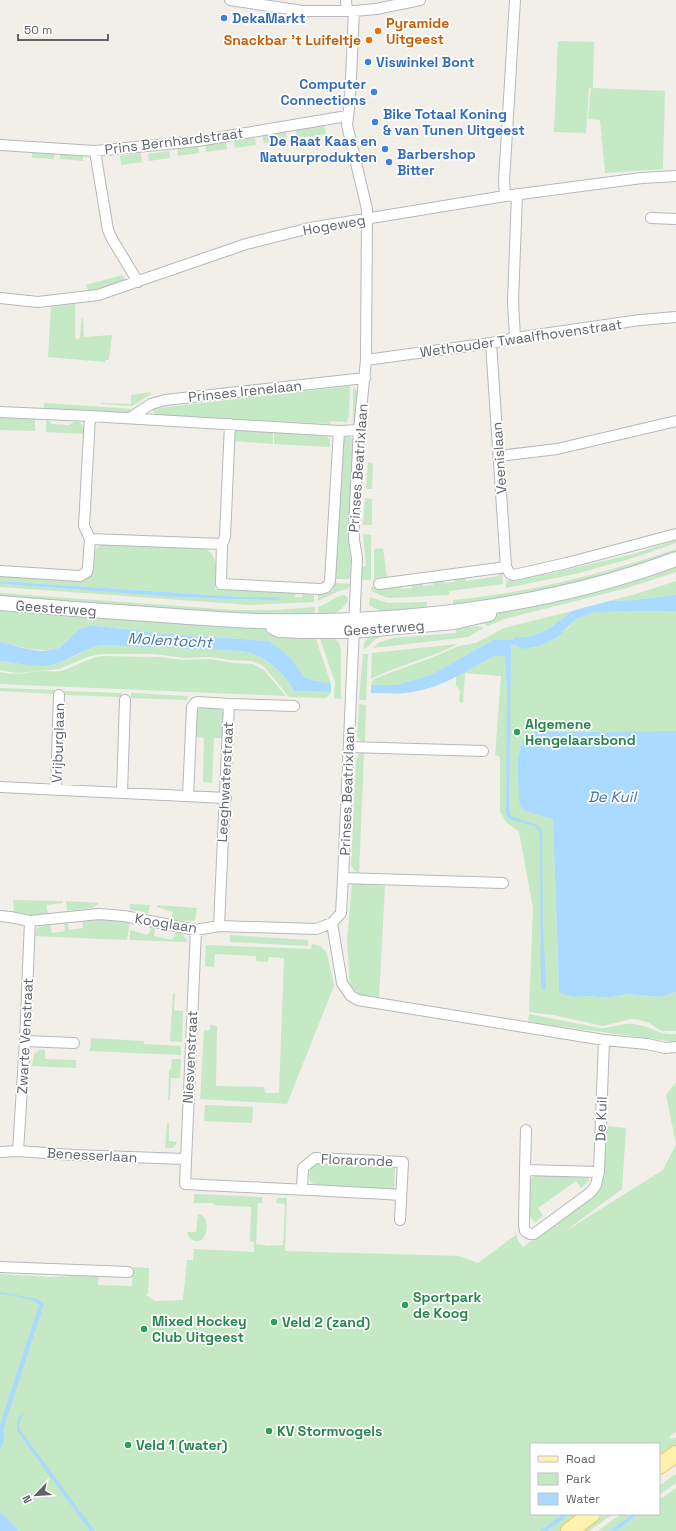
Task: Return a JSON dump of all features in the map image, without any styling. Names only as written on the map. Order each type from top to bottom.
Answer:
[{"type":"main road","name":"Geesterweg","points":[[0,603],[74,610],[256,621],[317,621],[354,625],[400,617],[511,604],[572,590],[676,559]]},
{"type":"main road","points":[[660,1465],[676,1454]]},
{"type":"main road","points":[[569,1531],[591,1515]]},
{"type":"street","points":[[230,0],[303,11],[350,11],[376,9],[420,0]]},
{"type":"street","name":"Prinses Beatrixlaan","points":[[332,923],[340,913],[343,878],[350,747],[357,558],[354,540],[354,526],[359,430],[366,360],[367,209],[347,124],[350,100],[350,11],[346,0]]},
{"type":"street","points":[[505,196],[504,181],[515,0]]},
{"type":"street","name":"Prins Bernhardstraat","points":[[0,145],[95,151],[198,141],[347,116]]},
{"type":"street","points":[[95,151],[108,230],[138,282]]},
{"type":"street","name":"Hogeweg","points":[[0,298],[38,302],[98,295],[246,244],[310,228],[517,194],[642,178],[676,176]]},
{"type":"street","points":[[515,338],[512,301],[517,194]]},
{"type":"street","points":[[651,218],[676,219]]},
{"type":"street","name":"Wethouder Twaalfhovenstraat","points":[[366,360],[676,316]]},
{"type":"street","name":"Veenislaan","points":[[491,343],[507,569]]},
{"type":"street","name":"Prinses Irenelaan","points":[[130,418],[151,404],[165,400],[365,378]]},
{"type":"street","name":"Prinses Irenelaan","points":[[0,412],[130,418],[339,431],[359,430]]},
{"type":"street","points":[[0,571],[80,576],[87,572],[90,539],[84,526],[90,416]]},
{"type":"street","points":[[499,456],[558,449],[676,421]]},
{"type":"street","points":[[90,539],[222,544],[225,537],[230,424]]},
{"type":"street","name":"Prinses Beatrixlaan","points":[[222,544],[221,584],[320,589],[327,588],[330,581],[339,431]]},
{"type":"street","points":[[379,584],[507,569],[514,575],[676,534]]},
{"type":"street","name":"Vrijburglaan","points":[[56,790],[60,695]]},
{"type":"street","points":[[122,793],[125,700]]},
{"type":"street","points":[[188,796],[192,707],[198,702],[229,704]]},
{"type":"street","name":"Leeghwaterstraat","points":[[219,926],[226,798],[229,704],[294,706]]},
{"type":"street","points":[[350,747],[483,751]]},
{"type":"street","name":"Vrijburglaan","points":[[0,787],[226,798]]},
{"type":"street","points":[[343,878],[503,883]]},
{"type":"street","name":"Kooglaan","points":[[0,916],[30,922],[99,914],[124,916],[196,930],[219,926],[316,930],[332,923]]},
{"type":"street","name":"Zwarte Venstraat","points":[[18,1151],[26,1041],[30,922]]},
{"type":"street","points":[[332,923],[342,984],[352,996],[358,1000],[604,1040],[647,1044],[665,1048],[676,1048]]},
{"type":"street","name":"Niesvenstraat","points":[[196,930],[185,1184],[302,1188]]},
{"type":"street","name":"De Kuil","points":[[526,1130],[524,1225],[525,1231],[530,1234],[534,1234],[591,1192],[596,1185],[599,1172],[604,1040]]},
{"type":"street","points":[[26,1041],[74,1043]]},
{"type":"street","name":"Benesserlaan","points":[[0,1152],[18,1151],[73,1155],[185,1159]]},
{"type":"street","name":"Floraronde","points":[[302,1188],[303,1168],[315,1158],[403,1162],[400,1220]]},
{"type":"street","points":[[525,1170],[599,1172]]},
{"type":"street","points":[[302,1188],[401,1195]]},
{"type":"street","points":[[0,1267],[128,1272]]},
{"type":"green space","points":[[558,41],[594,42],[593,88],[665,91],[663,169],[605,173],[600,120],[588,119],[591,88],[589,88],[586,133],[554,132]]},
{"type":"green space","points":[[324,125],[326,134],[297,138],[296,129]]},
{"type":"green space","points":[[286,131],[287,140],[264,143],[262,135]]},
{"type":"green space","points":[[255,138],[256,145],[235,148],[234,141]]},
{"type":"green space","points":[[226,142],[227,149],[206,152],[205,145]]},
{"type":"green space","points":[[198,144],[199,153],[178,156],[177,147]]},
{"type":"green space","points":[[169,151],[170,158],[149,161],[148,154]]},
{"type":"green space","points":[[32,152],[55,153],[54,159],[32,158]]},
{"type":"green space","points":[[60,153],[83,154],[83,161],[60,159]]},
{"type":"green space","points":[[141,153],[142,162],[121,165],[120,156]]},
{"type":"green space","points":[[122,275],[127,282],[89,292],[86,285]]},
{"type":"green space","points":[[75,304],[75,337],[77,340],[80,338],[81,321],[83,317],[84,337],[112,335],[109,360],[105,360],[105,362],[48,357],[51,307]]},
{"type":"green space","points":[[350,386],[349,417],[347,422],[331,421],[330,424],[158,415],[153,412],[153,409],[158,408]]},
{"type":"green space","points":[[353,387],[356,390],[358,398],[355,422],[353,425]]},
{"type":"green space","points":[[151,392],[151,394],[132,406],[101,404],[131,404],[131,395]]},
{"type":"green space","points":[[44,403],[134,409],[126,413],[44,409]]},
{"type":"green space","points":[[0,417],[35,419],[35,431],[0,430]]},
{"type":"green space","points":[[48,420],[52,424],[69,425],[78,422],[82,424],[85,434],[46,432],[46,421]]},
{"type":"green space","points":[[236,430],[273,432],[273,444],[234,441],[234,432]]},
{"type":"green space","points":[[274,432],[325,435],[330,439],[330,447],[274,444]]},
{"type":"green space","points":[[347,436],[352,438],[354,441],[348,525],[348,540],[351,561],[350,579],[335,579],[343,438]]},
{"type":"green space","points":[[368,462],[373,463],[372,489],[366,489]]},
{"type":"green space","points":[[365,498],[372,499],[372,525],[363,525]]},
{"type":"green space","points":[[363,534],[371,535],[371,580],[361,580],[362,567],[366,566]]},
{"type":"green space","points":[[676,540],[676,543],[633,558],[575,574],[506,588],[506,581],[546,574],[628,555]]},
{"type":"green space","points":[[104,544],[205,549],[210,552],[215,561],[215,589],[296,593],[295,597],[302,597],[302,594],[314,595],[314,602],[250,605],[0,587],[0,584],[216,599],[279,600],[279,597],[241,597],[0,581],[0,576],[84,581],[92,575],[94,553],[96,549]]},
{"type":"green space","points":[[383,548],[387,578],[376,580],[374,578],[374,549]]},
{"type":"green space","points":[[676,549],[676,554],[600,579],[453,608],[453,600],[510,593],[566,581],[621,567]]},
{"type":"green space","points":[[676,566],[676,572],[627,588],[504,619],[488,626],[481,622],[489,617],[507,611],[584,595]]},
{"type":"green space","points":[[498,572],[502,572],[503,584],[449,591],[449,595],[390,598],[371,591],[371,587],[401,584],[401,589],[412,588],[411,583],[422,581],[423,586],[433,585],[433,580],[443,579],[444,583],[455,582],[454,578],[465,576],[466,581],[499,576]]},
{"type":"green space","points":[[676,581],[676,595],[609,601],[636,594]]},
{"type":"green space","points":[[335,583],[350,585],[347,589],[339,591],[318,601],[318,595],[331,592],[334,589]]},
{"type":"green space","points":[[0,593],[234,610],[276,610],[315,607],[314,618],[0,598]]},
{"type":"green space","points":[[344,595],[348,600],[339,611],[318,618],[318,607]]},
{"type":"green space","points":[[370,597],[388,603],[427,602],[427,608],[381,611],[369,605]]},
{"type":"green space","points":[[0,608],[242,625],[278,632],[315,636],[331,684],[331,693],[326,698],[289,697],[260,664],[251,661],[211,657],[185,658],[154,654],[101,654],[87,657],[59,669],[17,673],[0,670],[0,661],[45,665],[53,664],[100,645],[241,651],[258,656],[272,665],[284,677],[294,691],[330,692],[330,684],[304,677],[289,656],[269,641],[168,634],[97,626],[84,627],[78,630],[62,645],[52,651],[30,649],[0,642]]},
{"type":"green space","points":[[572,611],[542,632],[512,640],[494,640],[430,675],[397,685],[371,685],[373,680],[384,675],[459,646],[476,643],[504,628]]},
{"type":"green space","points":[[676,611],[676,731],[535,732],[527,736],[522,742],[518,759],[553,822],[559,991],[574,997],[591,996],[605,998],[628,994],[660,997],[676,992],[676,1031],[662,1031],[649,1023],[640,1020],[631,1019],[603,1026],[554,1015],[529,1012],[533,908],[519,832],[506,822],[500,811],[500,759],[499,756],[495,755],[501,676],[465,673],[463,703],[459,702],[460,690],[456,686],[456,676],[494,656],[504,656],[512,646],[516,645],[522,649],[567,629],[575,619],[594,612]]},
{"type":"green space","points":[[477,626],[484,628],[468,637],[373,648],[378,643],[393,638],[456,633],[456,629]]},
{"type":"green space","points":[[412,629],[412,633],[394,634],[380,637],[363,649],[365,641],[370,636]]},
{"type":"green space","points":[[319,636],[334,638],[339,643],[341,651],[341,699],[334,698],[335,682]]},
{"type":"green space","points":[[458,644],[392,670],[371,679],[372,653]]},
{"type":"green space","points":[[363,654],[368,654],[366,700],[359,700]]},
{"type":"green space","points":[[102,656],[160,657],[182,660],[210,659],[232,663],[253,664],[264,670],[285,696],[0,684],[0,672],[16,674],[61,671]]},
{"type":"green space","points":[[0,688],[55,690],[55,694],[0,691]]},
{"type":"green space","points":[[64,691],[122,693],[122,697],[64,695]]},
{"type":"green space","points":[[131,693],[188,696],[187,700],[130,698]]},
{"type":"green space","points":[[359,704],[366,705],[365,742],[361,741],[357,736]]},
{"type":"green space","points":[[203,707],[219,708],[224,714],[222,721],[224,721],[223,738],[214,738],[212,783],[203,782],[204,738],[195,736],[196,713]]},
{"type":"green space","points":[[363,752],[359,873],[355,871],[351,865],[356,760],[359,754]]},
{"type":"green space","points":[[352,883],[385,886],[379,998],[360,995],[350,986],[347,941]]},
{"type":"green space","points":[[13,900],[63,901],[62,903],[46,905],[48,914],[33,915],[14,912]]},
{"type":"green space","points":[[66,901],[99,903],[93,908],[67,911]]},
{"type":"green space","points":[[130,904],[150,905],[148,914],[130,910]]},
{"type":"green space","points":[[157,905],[197,908],[195,921],[171,920],[173,912],[157,907]]},
{"type":"green space","points":[[115,918],[130,922],[127,940],[35,936],[37,928],[50,924],[52,933],[65,931],[64,922],[67,922],[69,930],[83,928],[82,919]]},
{"type":"green space","points":[[156,926],[154,936],[172,940],[176,932],[178,932],[183,935],[188,942],[130,940],[130,930],[148,935],[152,927]]},
{"type":"green space","points":[[230,935],[308,940],[308,946],[230,942]]},
{"type":"green space","points":[[312,944],[320,946],[327,953],[334,986],[287,1104],[200,1099],[204,1030],[210,1030],[210,1025],[217,1026],[216,1086],[264,1087],[265,1093],[279,1093],[284,958],[269,957],[268,962],[256,961],[256,956],[215,954],[214,967],[205,966],[206,945],[311,949]]},
{"type":"green space","points":[[173,993],[175,993],[174,1010],[183,1011],[182,1042],[170,1041]]},
{"type":"green space","points":[[529,1014],[599,1028],[634,1024],[665,1034],[676,1034],[676,1042],[528,1022]]},
{"type":"green space","points":[[91,1038],[144,1041],[144,1044],[181,1046],[181,1055],[90,1051]]},
{"type":"green space","points":[[40,1050],[45,1050],[45,1059],[76,1060],[76,1068],[32,1066],[34,1054]]},
{"type":"green space","points":[[172,1059],[181,1059],[180,1078],[171,1078],[170,1100],[168,1100],[169,1070],[171,1070]]},
{"type":"green space","points":[[676,1082],[676,1144],[666,1095]]},
{"type":"green space","points":[[205,1105],[253,1107],[252,1123],[204,1121]]},
{"type":"green space","points":[[167,1123],[169,1123],[169,1141],[177,1142],[172,1148],[165,1148]]},
{"type":"green space","name":"Sportpark de Koog","points":[[605,1126],[626,1128],[622,1189],[564,1232],[663,1170],[676,1144],[676,1432],[669,1437],[674,1439],[676,1437],[676,1447],[660,1458],[660,1443],[530,1443],[530,1515],[562,1515],[539,1531],[19,1531],[0,1511],[0,1452],[3,1437],[0,1425],[0,1274],[49,1277],[99,1275],[98,1285],[132,1286],[133,1267],[149,1268],[148,1293],[146,1295],[155,1301],[183,1300],[187,1260],[193,1260],[194,1249],[254,1252],[254,1242],[250,1241],[251,1207],[214,1205],[214,1203],[194,1203],[194,1194],[262,1197],[262,1203],[258,1203],[256,1244],[265,1246],[283,1245],[285,1204],[276,1203],[277,1198],[287,1198],[285,1251],[459,1256],[478,1263],[517,1234],[517,1239],[523,1247],[595,1195],[601,1189],[603,1180]]},
{"type":"green space","points":[[317,1164],[395,1168],[394,1190],[316,1186],[310,1181],[309,1175],[311,1168]]},
{"type":"green space","points":[[535,1175],[587,1178],[590,1180],[581,1188],[576,1181],[538,1208],[543,1216],[535,1222],[529,1214],[531,1179]]},
{"type":"green space","points":[[198,1214],[202,1215],[206,1221],[207,1229],[202,1240],[197,1241],[191,1239],[187,1232],[196,1232]]},
{"type":"green space","points":[[676,1474],[676,1483],[660,1494],[660,1485]]},
{"type":"green space","points":[[676,1488],[676,1531],[616,1531],[638,1515],[660,1515],[660,1499]]},
{"type":"green space","points":[[569,1515],[582,1515],[560,1531],[547,1531]]},
{"type":"green space","points":[[603,1515],[612,1515],[589,1531],[581,1531]]},
{"type":"green space","points":[[620,1515],[632,1515],[609,1531],[598,1531]]},
{"type":"water","points":[[0,581],[241,597],[279,597],[280,599],[244,600],[174,597],[0,584]]},
{"type":"water","points":[[676,595],[676,611],[594,612],[576,619],[556,638],[539,646],[522,649],[516,645],[511,646],[509,809],[511,816],[537,825],[542,830],[543,927],[546,987],[545,990],[543,990],[541,987],[540,834],[536,827],[509,819],[506,813],[507,692],[505,657],[494,656],[447,681],[427,689],[400,693],[371,693],[371,685],[397,685],[430,675],[494,640],[512,640],[516,637],[527,637],[542,632],[572,611],[609,601]]},
{"type":"water","name":"Molentocht","points":[[87,626],[168,634],[269,641],[289,656],[304,677],[331,684],[331,692],[294,691],[284,677],[272,665],[258,656],[241,651],[101,645],[90,648],[65,660],[45,666],[0,661],[0,642],[33,650],[46,651],[57,649],[74,633],[82,628]]},
{"type":"water","name":"De Kuil","points":[[676,731],[676,992],[660,997],[628,994],[605,998],[591,996],[574,997],[560,993],[553,822],[552,819],[523,810],[520,805],[518,760],[521,746],[529,735],[535,732]]},
{"type":"water","points":[[0,1292],[37,1299],[44,1304],[3,1430],[4,1440],[0,1450],[0,1425],[39,1305],[32,1300],[0,1294]]},
{"type":"water","points":[[23,1413],[24,1414],[20,1422],[20,1430],[95,1531],[90,1531],[17,1431],[18,1418]]},
{"type":"water","points":[[0,1511],[19,1531],[0,1531]]},
{"type":"water","points":[[562,1515],[569,1515],[547,1531],[539,1531]]},
{"type":"water","points":[[632,1515],[638,1515],[616,1531],[609,1531]]},
{"type":"place","name":"DekaMarkt","points":[[224,18]]},
{"type":"place","name":"Pyramide Uitgeest","points":[[378,31]]},
{"type":"place","name":"Snackbar 't Luifeltje","points":[[369,40]]},
{"type":"place","name":"Viswinkel Bont","points":[[368,62]]},
{"type":"place","name":"Computer Connections","points":[[374,92]]},
{"type":"place","name":"Bike Totaal Koning & van Tunen Uitgeest","points":[[375,122]]},
{"type":"place","name":"De Raat Kaas en Natuurprodukten","points":[[385,149]]},
{"type":"place","name":"Barbershop Bitter","points":[[389,162]]},
{"type":"place","name":"Algemene Hengelaarsbond","points":[[517,732]]},
{"type":"place","name":"Sportpark de Koog","points":[[405,1305]]},
{"type":"place","name":"Veld 2 (zand)","points":[[274,1322]]},
{"type":"place","name":"Mixed Hockey Club Uitgeest","points":[[144,1329]]},
{"type":"place","name":"KV Stormvogels","points":[[269,1431]]},
{"type":"place","name":"Veld 1 (water)","points":[[128,1445]]}]
